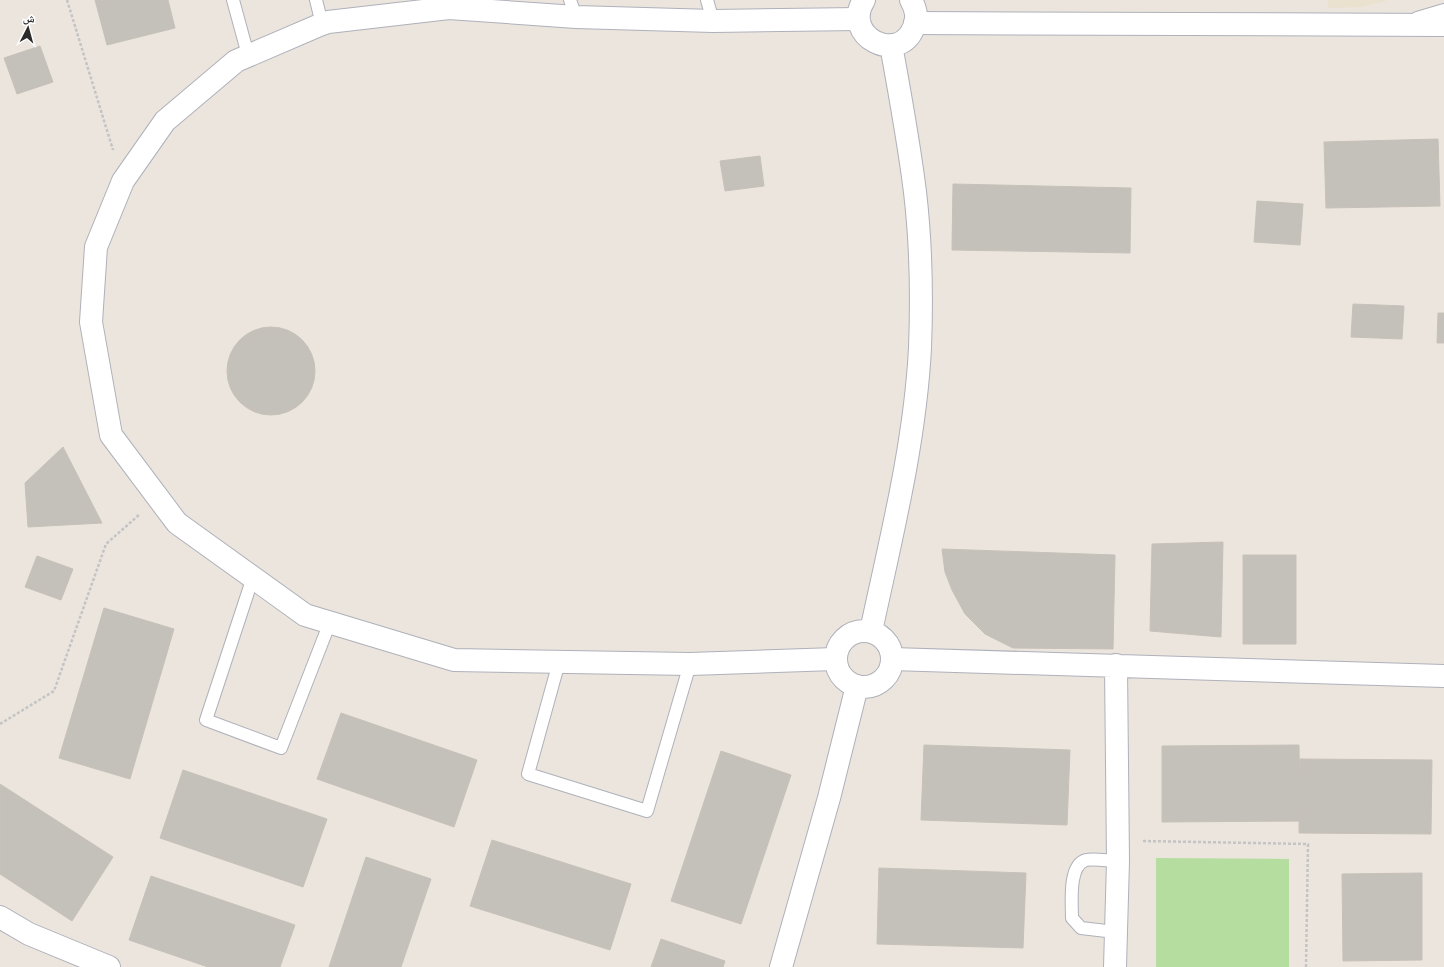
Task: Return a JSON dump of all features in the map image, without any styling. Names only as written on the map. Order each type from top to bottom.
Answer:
[{"type":"street","points":[[835,659],[690,664],[454,660],[305,615],[177,523],[111,435],[91,322],[96,247],[123,181],[165,121],[236,61],[322,24],[448,8],[573,9],[713,21],[861,9],[866,35],[873,42],[891,46],[907,38],[915,23],[915,7],[911,0]]},
{"type":"street","points":[[915,23],[1444,25]]},
{"type":"street","points":[[871,631],[908,454],[916,402],[920,349],[921,289],[915,192],[891,46]]},
{"type":"street","points":[[862,630],[871,631],[884,638],[888,644],[892,659],[891,667],[881,681],[865,687],[856,686],[843,679],[839,673],[835,659],[840,642],[846,636],[862,630]]},
{"type":"street","points":[[892,659],[1444,676]]},
{"type":"street","points":[[1114,967],[1117,850],[1116,665]]},
{"type":"street","points":[[782,967],[829,798],[856,686]]},
{"type":"street","points":[[0,916],[29,934],[109,967]]},
{"type":"lane","points":[[233,0],[248,56]]},
{"type":"lane","points":[[316,0],[322,24]]},
{"type":"lane","points":[[707,0],[713,21]]},
{"type":"lane","points":[[1398,24],[1444,10]]},
{"type":"lane","points":[[253,578],[206,720],[281,748],[330,622]]},
{"type":"lane","points":[[559,662],[528,774],[647,811],[690,664]]},
{"type":"lane","points":[[1115,932],[1081,928],[1072,918],[1073,872],[1078,864],[1086,860],[1117,850]]},
{"type":"path","points":[[67,0],[123,181]]},
{"type":"path","points":[[0,724],[54,691],[106,544],[159,498]]},
{"type":"path","points":[[1117,850],[1308,844],[1306,967]]},
{"type":"shaded area","points":[[1327,0],[1389,0],[1362,7],[1329,8]]},
{"type":"green space","points":[[1156,858],[1289,859],[1289,967],[1156,967]]},
{"type":"building","points":[[95,0],[168,0],[175,28],[107,45]]},
{"type":"building","points":[[40,46],[53,82],[17,94],[4,58]]},
{"type":"building","points":[[1438,139],[1440,206],[1326,208],[1324,142]]},
{"type":"building","points":[[760,156],[764,186],[725,191],[720,161]]},
{"type":"building","points":[[953,184],[1131,188],[1130,253],[952,250]]},
{"type":"building","points":[[1257,201],[1303,204],[1300,245],[1254,242]]},
{"type":"building","points":[[1353,304],[1404,306],[1402,339],[1351,337]]},
{"type":"building","points":[[1438,313],[1444,313],[1444,343],[1437,343]]},
{"type":"building","points":[[271,327],[288,330],[302,340],[312,354],[315,371],[312,388],[302,402],[288,412],[271,415],[254,412],[240,402],[230,388],[227,371],[230,354],[240,340],[254,330]]},
{"type":"building","points":[[63,447],[102,523],[28,527],[25,483]]},
{"type":"building","points":[[1223,542],[1221,637],[1150,631],[1152,544]]},
{"type":"building","points":[[942,549],[1115,555],[1113,649],[1013,648],[985,634],[965,614],[952,590],[945,572]]},
{"type":"building","points":[[1243,555],[1296,555],[1296,644],[1243,644]]},
{"type":"building","points":[[37,556],[73,569],[61,600],[25,587]]},
{"type":"building","points":[[104,608],[174,629],[130,779],[59,758]]},
{"type":"building","points":[[341,713],[477,760],[454,827],[317,779]]},
{"type":"building","points":[[924,745],[1070,750],[1067,825],[921,820]]},
{"type":"building","points":[[1299,745],[1300,821],[1162,822],[1162,746]]},
{"type":"building","points":[[721,751],[791,775],[741,924],[671,901]]},
{"type":"building","points":[[1300,759],[1432,760],[1431,834],[1299,833]]},
{"type":"building","points":[[183,770],[327,819],[303,887],[160,838]]},
{"type":"building","points":[[0,784],[113,857],[72,921],[0,874]]},
{"type":"building","points":[[492,840],[631,884],[610,950],[470,906]]},
{"type":"building","points":[[366,857],[431,879],[401,967],[329,967]]},
{"type":"building","points":[[879,868],[1026,873],[1023,948],[877,944]]},
{"type":"building","points":[[1422,873],[1422,960],[1343,961],[1342,874]]},
{"type":"building","points":[[151,876],[295,925],[280,967],[208,967],[129,940]]},
{"type":"building","points":[[661,939],[725,961],[723,967],[651,967]]}]
